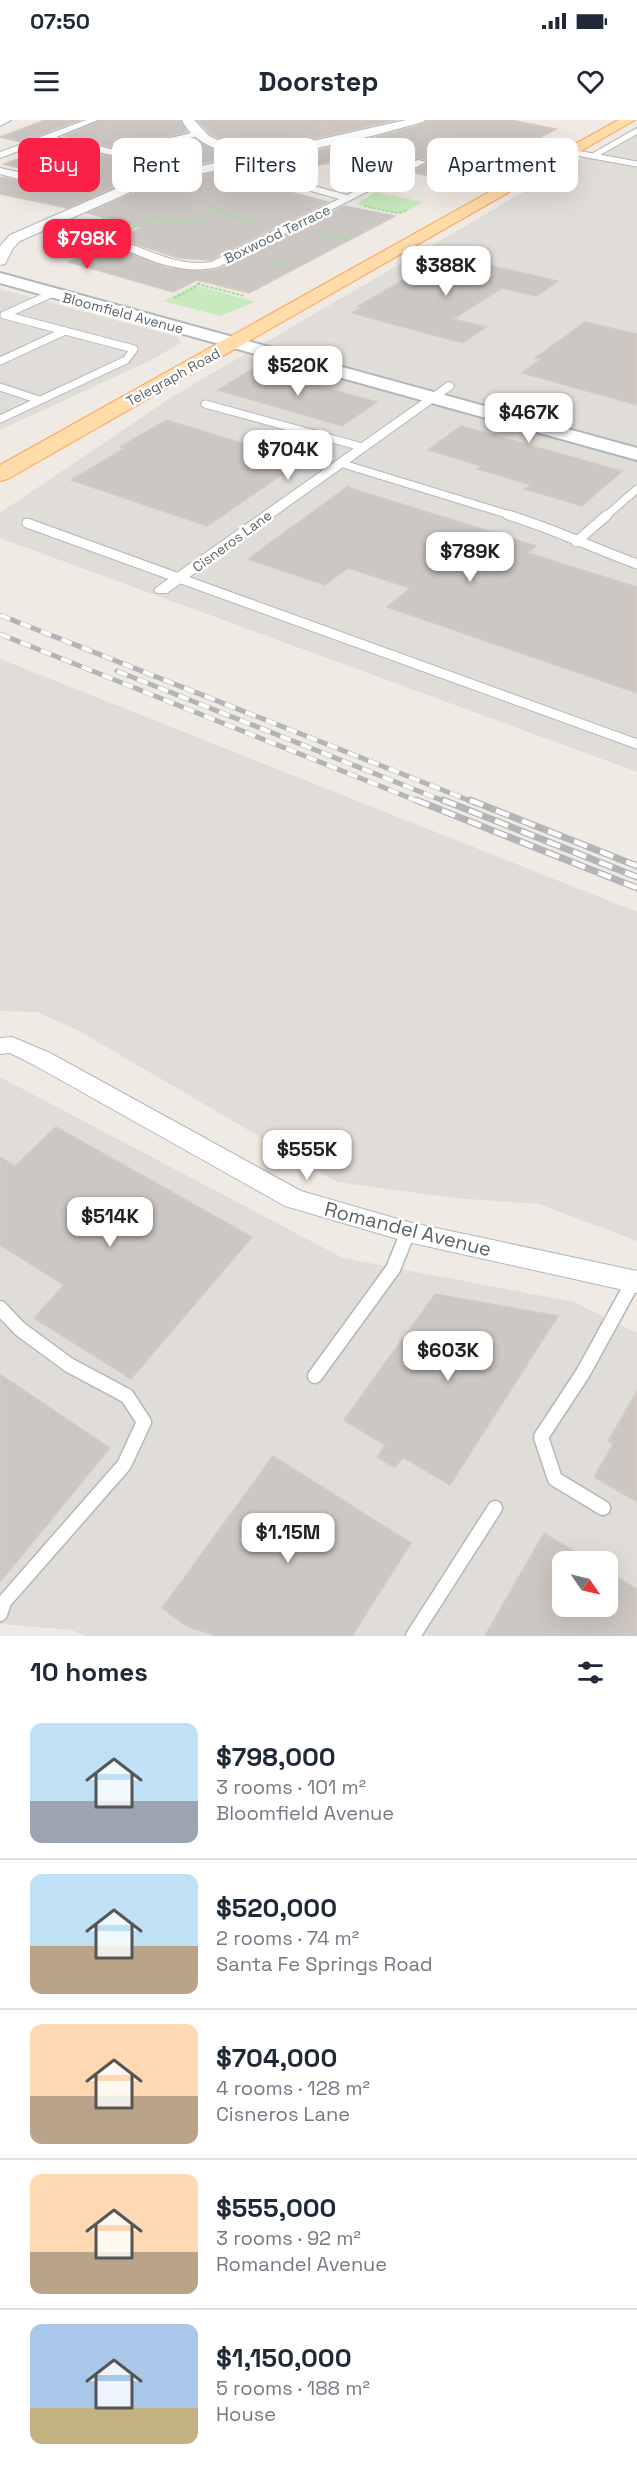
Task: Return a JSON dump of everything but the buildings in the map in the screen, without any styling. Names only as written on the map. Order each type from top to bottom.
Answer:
[{"type":"main road","name":"Telegraph Road","points":[[0,474],[233,335],[605,120]]},
{"type":"main road","name":"Telegraph Road","points":[[578,148],[628,120]]},
{"type":"main road","name":"Telegraph Road","points":[[32,434],[212,337],[253,333],[501,192]]},
{"type":"main road","name":"Bloomfield Avenue","points":[[0,263],[432,398],[637,454]]},
{"type":"main road","name":"Bloomfield Avenue","points":[[0,278],[212,337]]},
{"type":"main road","points":[[253,333],[637,439]]},
{"type":"street","points":[[0,123],[7,120]]},
{"type":"street","points":[[46,138],[94,120]]},
{"type":"street","points":[[188,120],[188,124],[200,134],[214,141]]},
{"type":"street","points":[[318,144],[419,120]]},
{"type":"street","points":[[100,149],[131,156],[169,141],[200,134]]},
{"type":"street","points":[[0,155],[18,148]]},
{"type":"street","name":"Boxwood Terrace","points":[[125,241],[139,253],[187,266],[207,267],[351,201],[422,162]]},
{"type":"street","points":[[0,263],[7,246],[15,238],[39,226],[140,183],[214,167]]},
{"type":"street","points":[[0,171],[18,175]]},
{"type":"street","points":[[318,190],[351,201]]},
{"type":"street","points":[[0,230],[39,226]]},
{"type":"street","points":[[0,239],[15,238]]},
{"type":"street","name":"Cisneros Lane","points":[[162,590],[448,386]]},
{"type":"street","name":"Romandel Avenue","points":[[0,1046],[12,1045],[42,1059],[294,1199],[408,1232],[635,1281]]},
{"type":"lane","points":[[593,156],[637,131]]},
{"type":"lane","points":[[578,153],[637,164]]},
{"type":"lane","points":[[2,316],[53,293]]},
{"type":"lane","points":[[0,419],[126,360],[134,350],[2,316]]},
{"type":"lane","points":[[0,361],[65,331]]},
{"type":"lane","points":[[0,387],[39,400]]},
{"type":"lane","points":[[205,404],[362,447]]},
{"type":"lane","points":[[339,464],[544,526],[576,542],[637,564]]},
{"type":"lane","points":[[576,542],[637,489]]},
{"type":"lane","points":[[27,523],[637,744]]},
{"type":"lane","points":[[315,1376],[393,1269],[408,1232]]},
{"type":"lane","points":[[603,1508],[555,1479],[541,1437],[583,1372],[635,1281]]},
{"type":"lane","points":[[0,1308],[20,1329],[69,1365],[127,1396],[144,1422],[124,1465],[4,1602],[0,1614]]},
{"type":"lane","points":[[413,1636],[495,1508]]},
{"type":"path","points":[[200,201],[219,211],[261,226]]},
{"type":"path","points":[[351,201],[397,213],[408,210]]},
{"type":"path","points":[[125,241],[125,232],[156,218],[191,224],[219,211]]},
{"type":"path","points":[[96,218],[136,227]]},
{"type":"path","points":[[127,225],[132,222]]},
{"type":"path","points":[[306,229],[349,239]]},
{"type":"path","points":[[253,256],[298,267]]},
{"type":"path","points":[[174,298],[207,278]]},
{"type":"path","points":[[197,284],[245,296]]},
{"type":"shaded area","points":[[637,126],[637,772],[0,538],[0,513],[175,395],[524,192],[578,192],[578,160]]},
{"type":"shaded area","points":[[0,289],[178,337],[181,343],[147,362],[0,430]]},
{"type":"shaded area","points":[[0,659],[637,912],[637,1241],[539,1204],[454,1198],[337,1182],[79,1031],[37,1012],[0,1011]]},
{"type":"shaded area","points":[[0,1077],[343,1258],[574,1302],[637,1333],[637,1636],[86,1636],[71,1630],[0,1624]]},
{"type":"green space","points":[[375,192],[423,202],[401,214],[357,204]]},
{"type":"green space","points":[[194,285],[255,302],[220,316],[164,301]]},
{"type":"railway","points":[[0,615],[473,802]]},
{"type":"railway","points":[[0,634],[420,802]]},
{"type":"railway","points":[[117,671],[446,802]]},
{"type":"railway","points":[[416,800],[637,888]]},
{"type":"railway","points":[[443,800],[637,877]]},
{"type":"railway","points":[[470,800],[637,866]]}]
